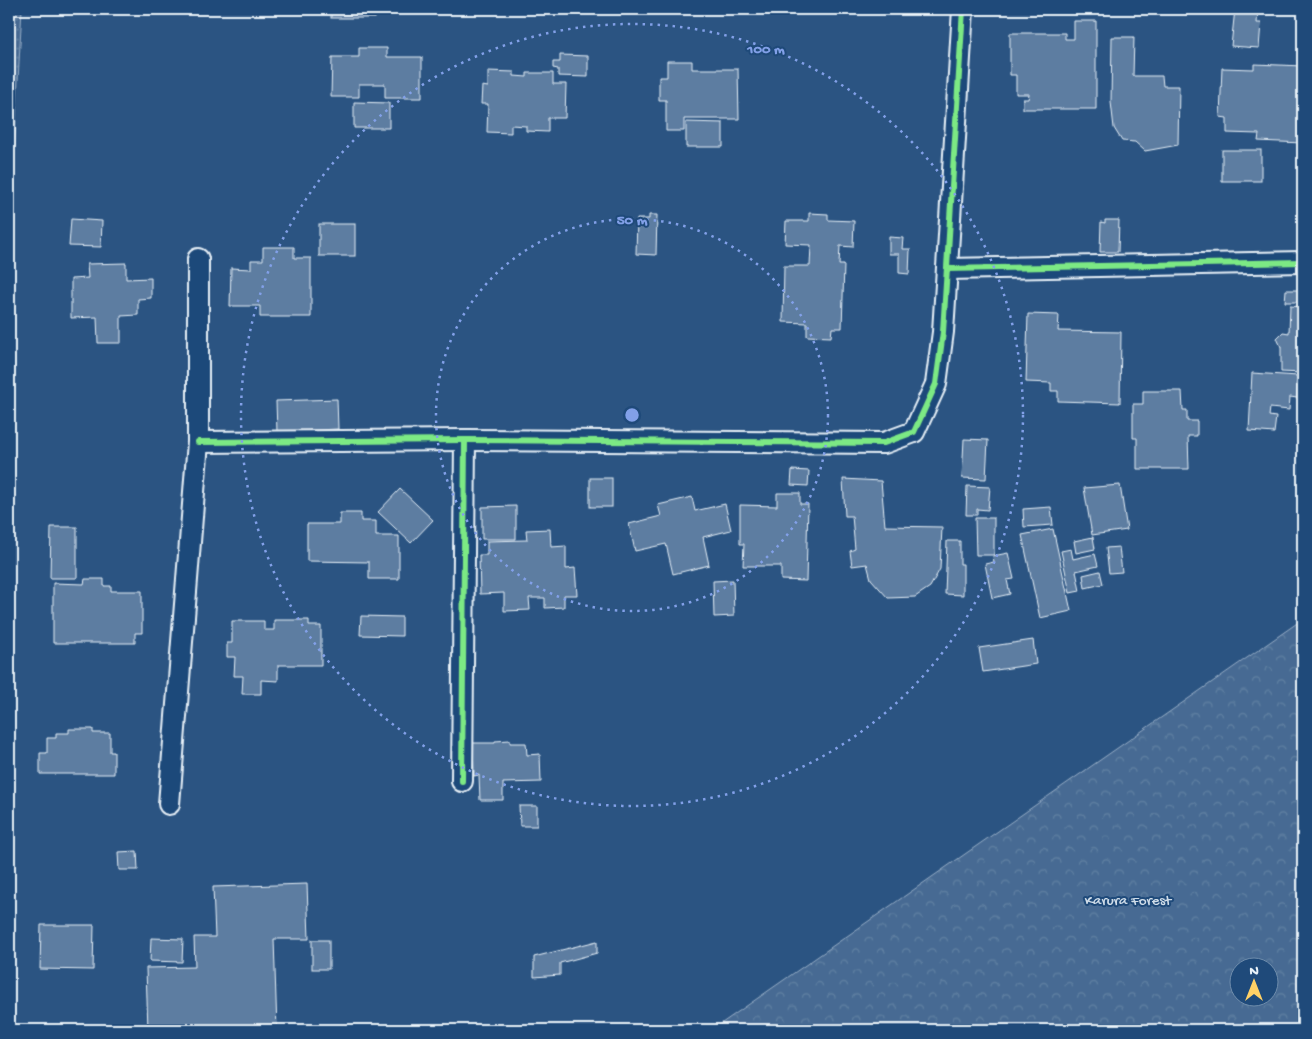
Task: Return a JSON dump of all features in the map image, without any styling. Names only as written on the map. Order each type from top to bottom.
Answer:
[{"type":"street","points":[[198,442],[465,440],[884,443],[914,432],[936,384],[944,332],[963,9]]},
{"type":"street","points":[[168,804],[198,442],[198,259]]},
{"type":"street","points":[[947,269],[1303,262]]},
{"type":"street","points":[[462,781],[465,440]]},
{"type":"green space","points":[[9,9],[22,9],[9,242]]},
{"type":"green space","name":"Karura Forest","points":[[1303,619],[1303,1030],[712,1030]]},
{"type":"building","points":[[331,9],[375,9],[375,18],[331,18]]},
{"type":"building","points":[[1235,9],[1258,11],[1257,23],[1261,23],[1259,48],[1231,46]]},
{"type":"building","points":[[1074,21],[1096,21],[1096,109],[1023,109],[1023,99],[1028,99],[1029,94],[1016,94],[1016,75],[1010,75],[1010,33],[1065,33],[1065,39],[1074,39]]},
{"type":"building","points":[[1112,37],[1134,37],[1133,76],[1162,76],[1163,86],[1179,86],[1178,145],[1145,151],[1135,142],[1122,141],[1114,128],[1111,102]]},
{"type":"building","points":[[359,48],[387,48],[387,57],[422,57],[422,98],[385,98],[385,84],[359,84],[359,97],[331,97],[332,57],[359,57]]},
{"type":"building","points":[[560,55],[588,56],[588,77],[558,76],[558,69],[553,68],[553,62],[560,62]]},
{"type":"building","points":[[667,61],[692,61],[692,69],[738,69],[739,119],[684,119],[684,131],[666,131],[666,100],[659,100],[659,77],[667,77]]},
{"type":"building","points":[[1254,64],[1303,66],[1303,143],[1258,141],[1259,134],[1227,133],[1227,118],[1220,117],[1222,68],[1254,69]]},
{"type":"building","points":[[488,71],[514,72],[514,76],[527,77],[527,73],[553,73],[553,84],[566,84],[565,118],[548,118],[548,132],[526,131],[526,126],[511,125],[511,133],[487,132],[488,104],[481,104],[482,86],[488,87]]},
{"type":"building","points":[[354,102],[389,103],[389,128],[354,128]]},
{"type":"building","points":[[686,122],[723,123],[723,147],[686,147]]},
{"type":"building","points":[[1222,150],[1261,150],[1261,181],[1222,181]]},
{"type":"building","points":[[809,213],[828,214],[828,220],[854,221],[853,247],[840,246],[839,265],[844,265],[842,328],[832,328],[831,337],[807,336],[807,323],[783,322],[784,266],[810,266],[811,245],[785,244],[786,221],[809,221]]},
{"type":"building","points":[[649,215],[657,215],[656,255],[636,254],[637,219],[649,219]]},
{"type":"building","points":[[71,219],[102,221],[101,247],[69,246]]},
{"type":"building","points":[[1105,220],[1119,220],[1118,252],[1100,252],[1101,222],[1105,223]]},
{"type":"building","points":[[319,224],[355,224],[355,256],[319,256]]},
{"type":"building","points":[[889,237],[903,238],[902,249],[910,249],[909,274],[899,273],[899,254],[889,254]]},
{"type":"building","points":[[263,247],[294,247],[294,258],[311,258],[311,317],[260,317],[260,306],[230,306],[231,268],[251,269],[251,260],[263,260]]},
{"type":"building","points":[[126,263],[126,279],[151,278],[151,298],[138,299],[138,315],[121,316],[121,343],[98,343],[97,317],[71,318],[71,279],[88,278],[87,264]]},
{"type":"building","points":[[1286,290],[1303,290],[1303,299],[1301,299],[1301,302],[1285,302]]},
{"type":"building","points":[[1290,306],[1303,307],[1303,373],[1281,372],[1281,347],[1277,338],[1283,332],[1289,333]]},
{"type":"building","points":[[1028,314],[1059,315],[1058,331],[1121,332],[1120,403],[1058,401],[1058,391],[1051,391],[1051,383],[1026,382]]},
{"type":"building","points":[[1252,373],[1298,376],[1297,398],[1290,397],[1289,410],[1270,408],[1269,416],[1276,417],[1274,433],[1249,431]]},
{"type":"building","points":[[1143,391],[1182,391],[1183,410],[1187,410],[1187,421],[1197,421],[1197,436],[1188,436],[1189,469],[1137,469],[1137,438],[1133,438],[1133,404],[1143,404]]},
{"type":"building","points":[[337,399],[338,429],[277,432],[276,401]]},
{"type":"building","points":[[964,439],[988,440],[986,479],[962,478]]},
{"type":"building","points":[[792,470],[809,471],[808,486],[791,485]]},
{"type":"building","points":[[590,478],[612,478],[612,507],[590,507]]},
{"type":"building","points":[[843,479],[881,481],[885,526],[942,527],[940,569],[930,587],[915,597],[888,598],[871,579],[867,564],[852,566],[850,551],[855,549],[852,516],[845,516]]},
{"type":"building","points":[[1120,485],[1127,530],[1092,535],[1084,488]]},
{"type":"building","points":[[967,486],[990,487],[988,510],[977,509],[977,515],[966,515]]},
{"type":"building","points":[[400,489],[433,520],[411,543],[378,512]]},
{"type":"building","points":[[777,493],[800,493],[800,504],[808,504],[806,581],[781,580],[781,566],[743,566],[744,544],[740,544],[740,505],[777,506]]},
{"type":"building","points":[[692,497],[695,511],[725,504],[731,530],[703,537],[709,565],[673,574],[666,544],[635,551],[629,524],[661,516],[658,505]]},
{"type":"building","points":[[516,506],[516,539],[482,539],[482,507]]},
{"type":"building","points":[[1051,507],[1053,525],[1024,527],[1023,509]]},
{"type":"building","points":[[340,513],[361,513],[361,521],[376,521],[376,536],[399,536],[399,579],[369,579],[369,562],[307,561],[307,524],[340,524]]},
{"type":"building","points":[[975,518],[994,518],[994,555],[976,555]]},
{"type":"building","points":[[51,527],[77,527],[77,578],[50,578]]},
{"type":"building","points":[[550,529],[551,547],[566,546],[566,569],[575,568],[577,595],[564,595],[564,607],[545,608],[545,598],[529,598],[530,610],[504,611],[504,593],[480,594],[479,555],[487,555],[487,541],[527,540],[526,530]]},
{"type":"building","points":[[1053,529],[1071,611],[1040,618],[1022,535]]},
{"type":"building","points":[[1093,537],[1095,549],[1076,553],[1074,541]]},
{"type":"building","points":[[947,541],[960,541],[960,564],[963,564],[963,595],[945,594]]},
{"type":"building","points":[[1119,547],[1122,572],[1109,573],[1106,548]]},
{"type":"building","points":[[1071,549],[1073,559],[1095,554],[1098,566],[1076,571],[1080,591],[1070,593],[1061,551]]},
{"type":"building","points":[[1008,553],[1014,579],[1007,580],[1010,594],[992,598],[985,564],[994,562],[993,556]]},
{"type":"building","points":[[1100,571],[1103,584],[1085,588],[1083,575]]},
{"type":"building","points":[[85,579],[104,579],[104,586],[111,586],[111,591],[142,591],[142,633],[135,633],[135,643],[53,643],[53,583],[84,584]]},
{"type":"building","points":[[733,580],[734,616],[714,617],[713,581]]},
{"type":"building","points":[[361,616],[402,617],[402,636],[360,635]]},
{"type":"building","points":[[274,620],[309,620],[309,626],[321,626],[321,665],[278,665],[278,681],[261,680],[261,694],[242,694],[243,676],[234,676],[235,657],[227,657],[227,643],[232,643],[232,621],[264,621],[264,630],[274,630]]},
{"type":"building","points":[[1033,640],[1036,664],[983,672],[979,648]]},
{"type":"building","points":[[69,729],[93,729],[93,733],[110,733],[110,752],[114,752],[114,774],[40,774],[40,753],[47,753],[47,738],[56,738],[56,733],[69,733]]},
{"type":"building","points":[[510,740],[510,743],[526,743],[527,755],[540,754],[541,782],[503,783],[503,800],[480,800],[479,775],[474,776],[473,743],[495,743],[495,741]]},
{"type":"building","points":[[519,806],[537,806],[537,826],[520,826]]},
{"type":"building","points":[[137,851],[138,870],[119,870],[118,852]]},
{"type":"building","points":[[307,884],[309,939],[274,939],[277,1030],[148,1030],[146,968],[195,967],[194,937],[215,937],[213,887]]},
{"type":"building","points":[[41,925],[94,925],[93,970],[40,969]]},
{"type":"building","points":[[151,938],[183,939],[182,962],[150,961]]},
{"type":"building","points":[[312,940],[329,940],[329,969],[312,969]]},
{"type":"building","points":[[597,941],[597,953],[560,963],[560,975],[534,977],[534,957]]},
{"type":"cycle path","points":[[198,442],[465,440],[884,443],[914,432],[936,384],[943,332],[963,9]]},
{"type":"cycle path","points":[[947,269],[1303,262]]},
{"type":"cycle path","points":[[462,781],[465,440]]}]
